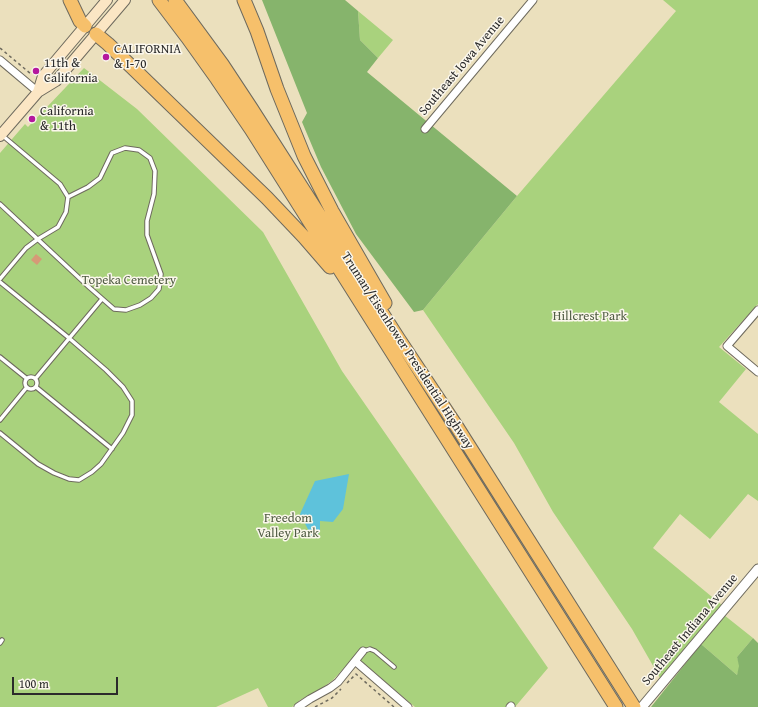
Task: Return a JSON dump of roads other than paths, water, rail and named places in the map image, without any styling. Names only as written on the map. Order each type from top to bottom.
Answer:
[{"type":"highway","points":[[70,0],[80,21],[85,26]]},
{"type":"highway","name":"Truman/Eisenhower Presidential Highway","points":[[159,0],[251,129],[616,707]]},
{"type":"highway","name":"Truman/Eisenhower Presidential Highway","points":[[175,0],[252,108],[398,338],[457,427],[634,707]]},
{"type":"highway","points":[[244,0],[304,156],[332,211],[431,379],[457,427]]},
{"type":"highway","points":[[96,34],[267,198],[304,237],[335,273],[350,286]]},
{"type":"main road","points":[[38,92],[43,76],[107,0]]},
{"type":"main road","points":[[1,136],[38,92],[56,81],[124,1]]},
{"type":"main road","points":[[85,26],[96,34]]},
{"type":"street","name":"Southeast Iowa Avenue","points":[[424,129],[533,0]]},
{"type":"street","points":[[0,60],[38,92]]},
{"type":"street","points":[[758,310],[727,346],[758,372]]},
{"type":"street","name":"Southeast Indiana Avenue","points":[[642,707],[758,569]]},
{"type":"street","points":[[298,707],[338,682],[363,651]]},
{"type":"street","points":[[355,661],[408,707]]},
{"type":"lane","points":[[0,433],[38,464],[69,479],[79,480],[101,464],[123,432],[132,415],[132,401],[124,387],[0,280],[26,248],[58,227],[66,212],[68,197],[60,184],[1,136]]},
{"type":"lane","points":[[0,204],[114,309],[126,310],[140,305],[151,298],[158,289],[161,274],[147,235],[147,221],[154,194],[156,171],[150,158],[139,150],[124,148],[112,153],[100,178],[88,187],[68,197]]},
{"type":"lane","points":[[36,378],[102,299]]},
{"type":"lane","points":[[0,357],[26,378]]},
{"type":"lane","points":[[26,378],[31,376],[36,378]]},
{"type":"lane","points":[[26,378],[25,383],[27,387]]},
{"type":"lane","points":[[36,378],[38,382],[36,387]]},
{"type":"lane","points":[[27,387],[31,389],[36,387]]},
{"type":"lane","points":[[0,420],[27,387]]},
{"type":"lane","points":[[36,387],[112,449]]},
{"type":"lane","points":[[363,651],[370,649],[375,651],[394,667]]},
{"type":"water","points":[[349,474],[343,509],[333,522],[320,521],[320,531],[316,537],[312,537],[300,514],[315,481]]},
{"type":"place","name":"CALIFORNIA & I-70","points":[[106,57]]},
{"type":"place","name":"11th & California","points":[[36,71]]},
{"type":"place","name":"California & 11th","points":[[32,119]]},
{"type":"park label","name":"Topeka Cemetery","points":[[129,281]]},
{"type":"park label","name":"Hillcrest Park","points":[[590,317]]},
{"type":"park label","name":"Freedom Valley Park","points":[[288,526]]}]
